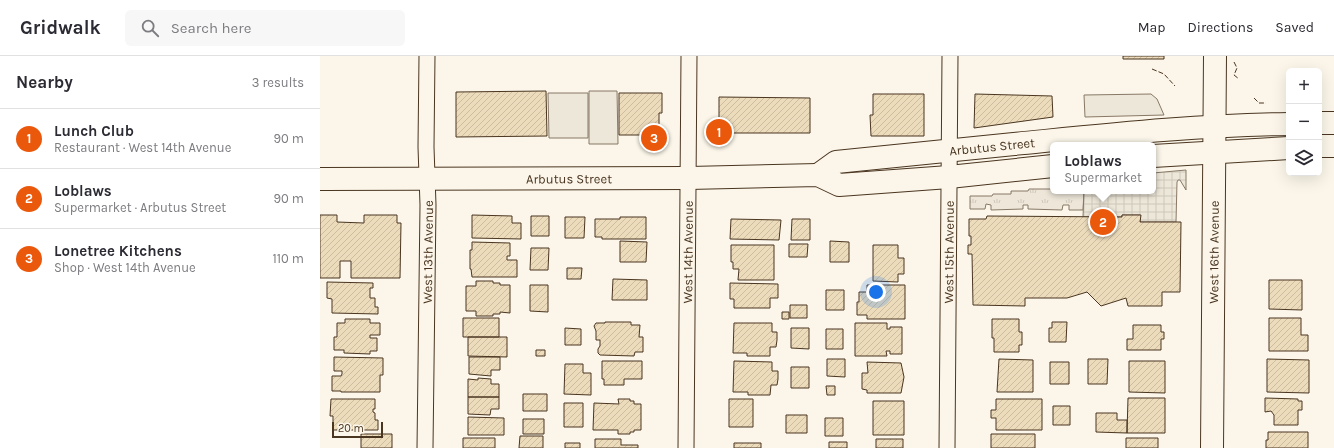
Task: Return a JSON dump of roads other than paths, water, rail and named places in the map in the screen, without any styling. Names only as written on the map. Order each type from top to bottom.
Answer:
[{"type":"main road","name":"West 16th Avenue","points":[[1212,448],[1215,56]]},
{"type":"main road","points":[[1322,123],[1334,123]]},
{"type":"main road","name":"Arbutus Street","points":[[818,175],[836,162],[1080,137],[1215,126],[1286,124]]},
{"type":"main road","points":[[1322,146],[1334,146]]},
{"type":"main road","points":[[1156,156],[1286,148]]},
{"type":"main road","name":"Arbutus Street","points":[[320,179],[688,178],[818,175],[838,185],[949,177],[1050,166]]},
{"type":"street","name":"West 13th Avenue","points":[[425,448],[428,204],[426,149],[427,56]]},
{"type":"street","name":"West 14th Avenue","points":[[686,448],[689,56]]},
{"type":"street","name":"West 15th Avenue","points":[[947,448],[950,56]]},
{"type":"place","name":"Lunch Club","points":[[719,132]]},
{"type":"place","name":"Lonetree Kitchens","points":[[654,138]]},
{"type":"place","name":"Loblaws","points":[[1103,222]]}]
